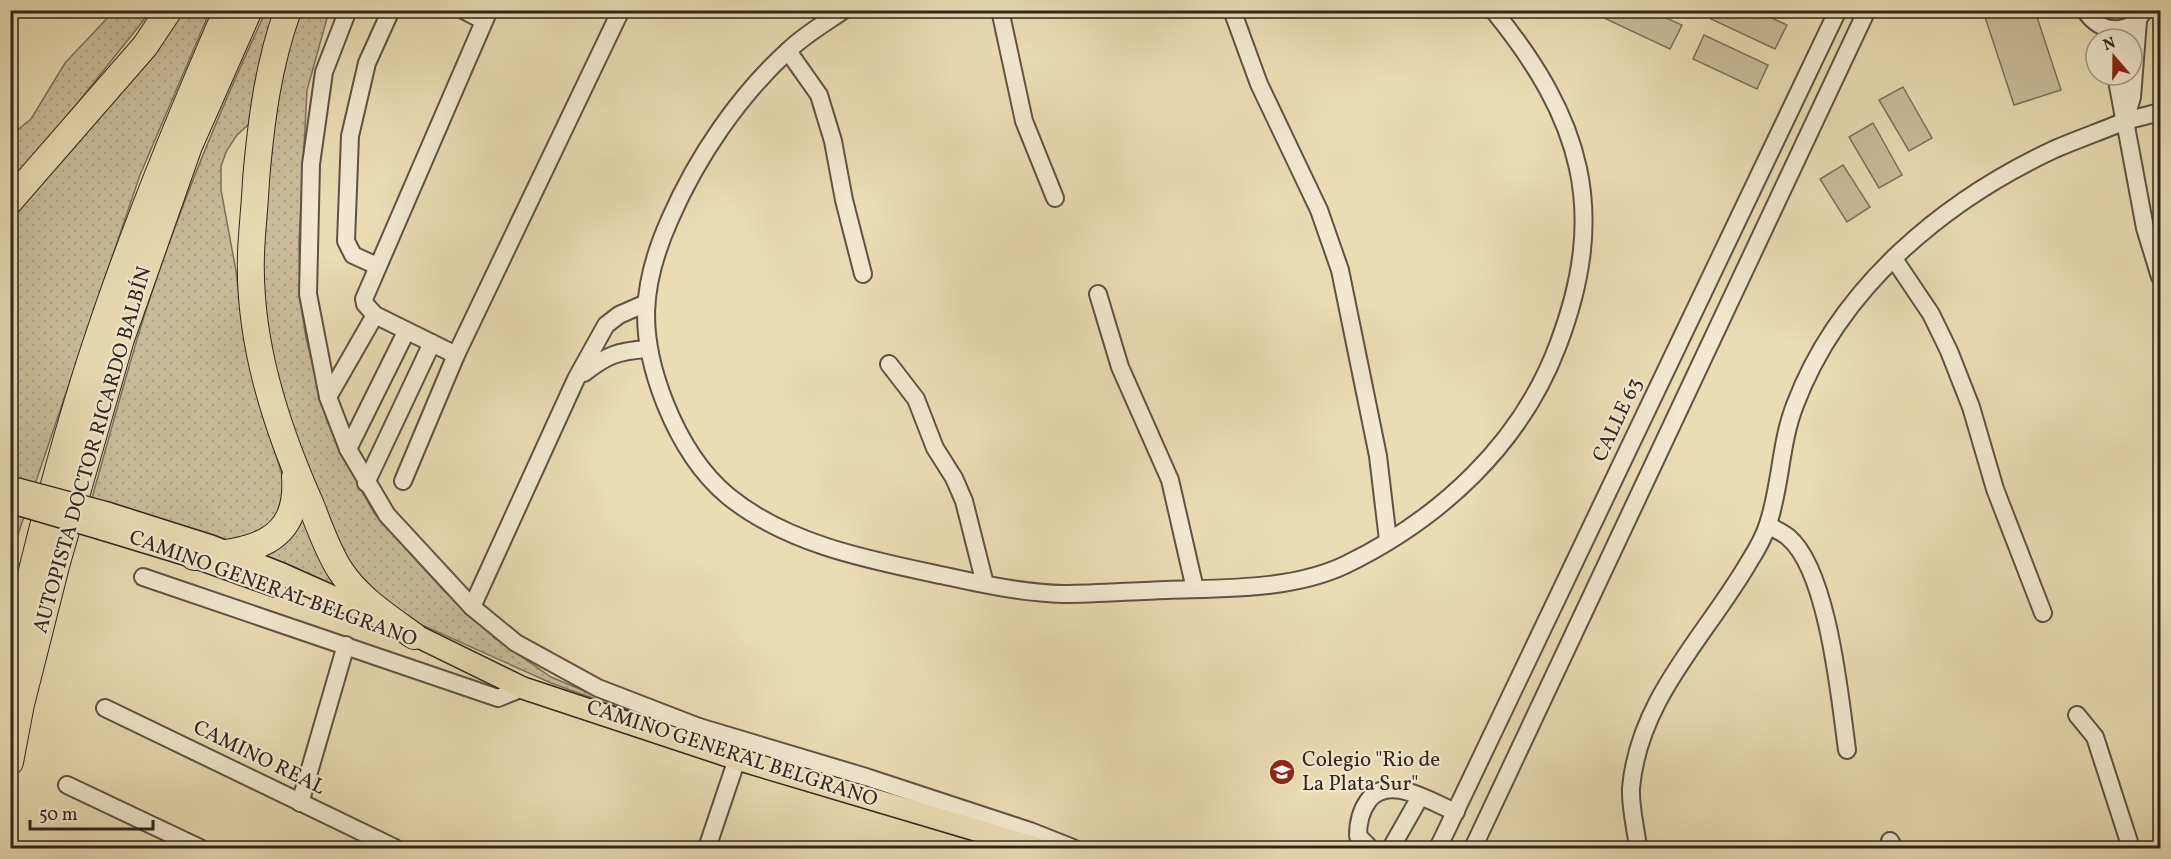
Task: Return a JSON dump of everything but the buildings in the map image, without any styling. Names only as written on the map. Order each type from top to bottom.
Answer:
[{"type":"highway","points":[[10,201],[138,55],[169,10]]},
{"type":"highway","name":"AUTOPISTA DOCTOR RICARDO BALBÍN","points":[[10,661],[35,554],[83,388],[136,230],[172,137],[227,10]]},
{"type":"highway","name":"AUTOPISTA DOCTOR RICARDO BALBÍN","points":[[10,762],[21,704],[56,566],[121,339],[189,146],[249,10]]},
{"type":"highway","points":[[288,10],[266,89],[251,254],[259,355],[269,396],[295,470],[340,570],[375,607],[423,640]]},
{"type":"highway","points":[[10,580],[83,388]]},
{"type":"highway","points":[[194,557],[232,553],[266,542],[288,522],[294,508],[295,470]]},
{"type":"main road","name":"CAMINO GENERAL BELGRANO","points":[[10,487],[291,592],[367,625],[423,640]]},
{"type":"main road","name":"CAMINO GENERAL BELGRANO","points":[[10,502],[104,521],[232,553],[374,615],[523,688],[700,737],[737,759],[1036,849]]},
{"type":"street","points":[[348,10],[324,72],[311,164],[308,294],[328,397],[348,449],[366,483],[387,515],[472,607],[516,644],[598,688],[700,737],[877,781],[1030,831],[1073,849]]},
{"type":"street","points":[[377,266],[353,255],[346,242],[350,136],[367,63],[391,10]]},
{"type":"street","points":[[456,355],[375,315],[365,304],[364,299],[487,16],[463,10]]},
{"type":"street","points":[[844,10],[788,51],[709,145],[662,237],[651,268],[644,304],[647,349],[672,421],[690,454],[729,497],[759,517],[805,538],[873,561],[985,584],[1059,594],[1271,584],[1342,566],[1436,511],[1501,446],[1538,393],[1566,325],[1584,250],[1582,181],[1570,138],[1533,66],[1494,11]]},
{"type":"street","points":[[1000,10],[1024,121],[1055,198]]},
{"type":"street","points":[[1232,10],[1259,84],[1319,210],[1340,270],[1378,456],[1388,540]]},
{"type":"street","name":"CALLE 63","points":[[1438,849],[1838,10]]},
{"type":"street","points":[[1473,849],[1867,10]]},
{"type":"street","points":[[2085,10],[2091,20],[2100,27]]},
{"type":"street","points":[[403,481],[456,355],[615,12]]},
{"type":"street","points":[[2123,27],[2141,16]]},
{"type":"street","points":[[2125,122],[2132,97],[2141,16]]},
{"type":"street","points":[[788,51],[819,95],[833,141],[844,200],[860,254],[863,274]]},
{"type":"street","points":[[2118,87],[2145,228],[2160,277]]},
{"type":"street","points":[[1638,849],[1631,791],[1636,758],[1647,722],[1682,659],[1749,563],[1768,525],[1791,414],[1808,369],[1834,325],[1866,286],[1894,258],[1937,221],[1995,181],[2055,149],[2125,122],[2160,112]]},
{"type":"street","points":[[1894,258],[1931,314],[1949,351],[1971,407],[1995,489],[2043,613]]},
{"type":"street","points":[[1098,294],[1120,367],[1170,480],[1195,589]]},
{"type":"street","points":[[472,607],[576,379],[606,325],[619,315],[644,304]]},
{"type":"street","points":[[328,397],[375,315]]},
{"type":"street","points":[[348,449],[406,332]]},
{"type":"street","points":[[366,483],[432,343]]},
{"type":"street","points":[[576,379],[604,357],[623,350],[647,349]]},
{"type":"street","points":[[890,364],[916,399],[935,448],[954,478],[964,501],[985,584]]},
{"type":"street","points":[[1768,525],[1789,537],[1811,570],[1820,595],[1836,676],[1847,750]]},
{"type":"street","points":[[143,576],[498,698],[523,688]]},
{"type":"street","points":[[300,802],[346,645]]},
{"type":"street","name":"CAMINO REAL","points":[[105,708],[395,849]]},
{"type":"street","points":[[2077,715],[2096,737],[2131,849]]},
{"type":"street","points":[[707,849],[737,759]]},
{"type":"street","points":[[67,785],[200,849]]},
{"type":"street","points":[[1370,849],[1358,836],[1358,826],[1362,809],[1375,791],[1388,787],[1456,812]]},
{"type":"street","points":[[1392,849],[1420,798]]},
{"type":"shaded area","points":[[1995,10],[2035,11],[2061,90],[2014,105],[1984,14]]},
{"type":"shaded area","points":[[114,11],[151,11],[11,183],[11,135],[31,119],[65,63]]},
{"type":"shaded area","points":[[178,11],[210,11],[140,175],[11,555],[11,213]]},
{"type":"shaded area","points":[[266,11],[280,11],[250,123],[237,135],[227,150],[221,166],[221,190],[236,271],[243,332],[260,404],[285,484],[273,530],[221,542],[92,498],[138,336],[165,253],[230,90]]},
{"type":"shaded area","points":[[295,11],[329,11],[307,90],[299,241],[300,300],[306,338],[326,418],[339,449],[374,513],[443,590],[496,639],[551,677],[656,721],[551,683],[409,619],[380,601],[347,566],[293,431],[270,354],[262,300],[260,235],[280,66]]},
{"type":"shaded area","points":[[1610,11],[1651,11],[1682,25],[1670,49],[1606,19]]},
{"type":"shaded area","points":[[1715,11],[1756,11],[1787,25],[1775,49],[1711,19]]},
{"type":"shaded area","points":[[1704,35],[1768,65],[1757,89],[1693,59]]},
{"type":"shaded area","points":[[1903,87],[1932,138],[1909,151],[1879,100]]},
{"type":"shaded area","points":[[1873,123],[1902,175],[1879,188],[1849,137]]},
{"type":"shaded area","points":[[1843,165],[1870,207],[1847,222],[1820,179]]},
{"type":"shaded area","points":[[304,510],[350,595],[257,557]]},
{"type":"place","name":"Colegio \"Rio de La Plata Sur\"","points":[[1282,772]]}]
